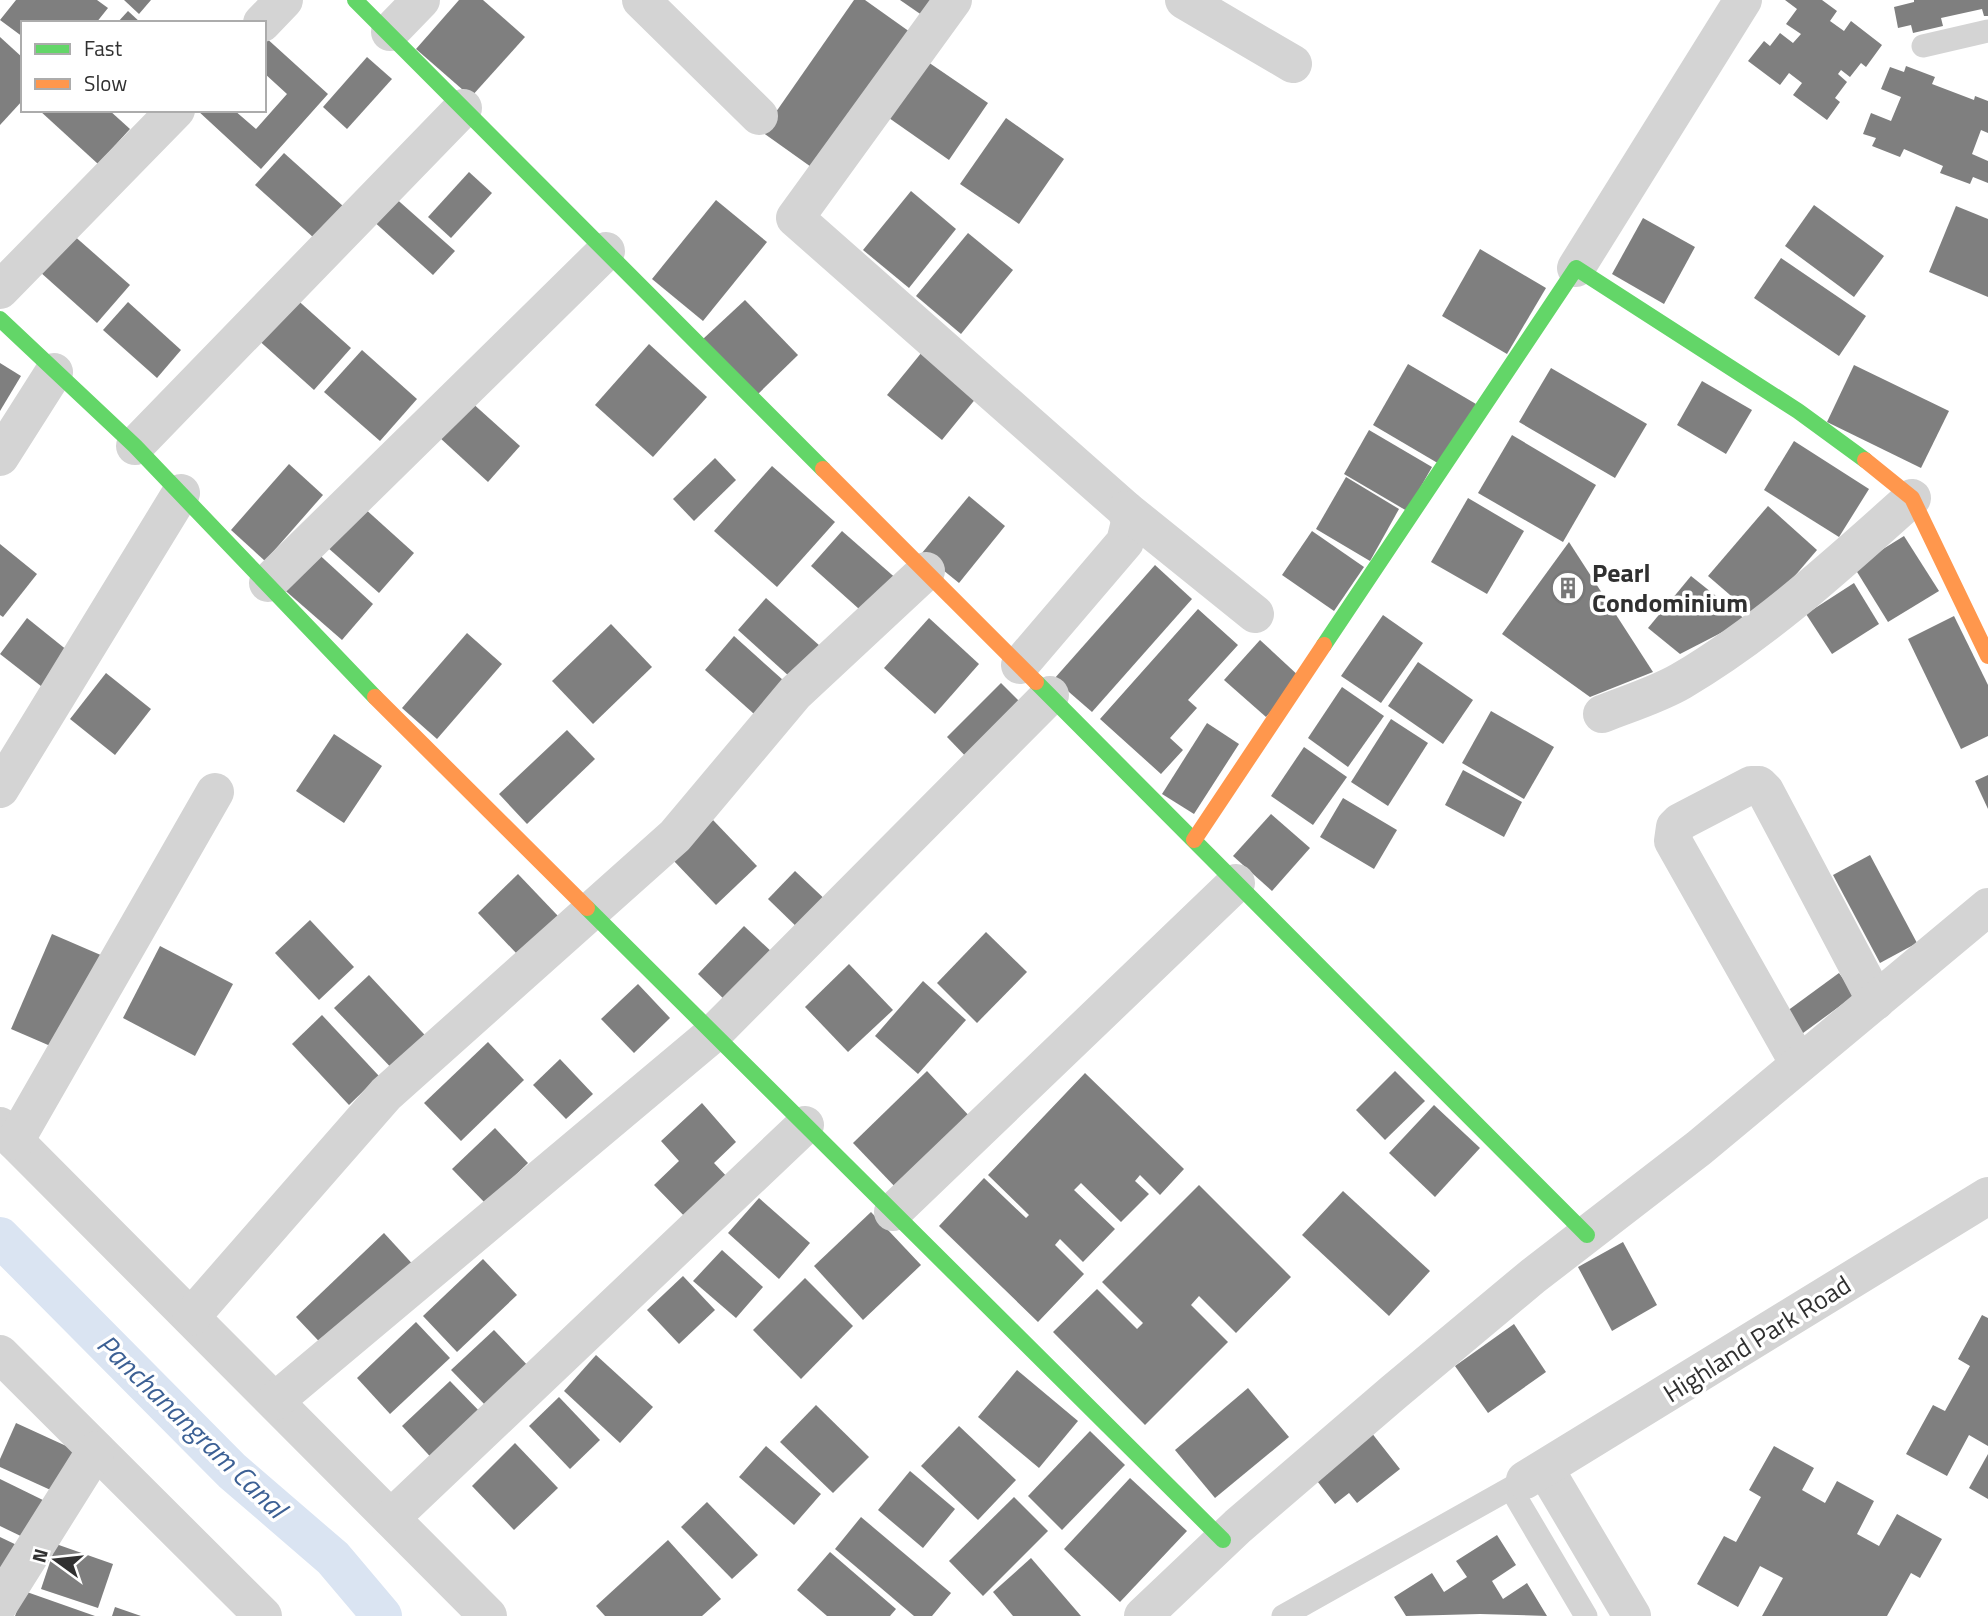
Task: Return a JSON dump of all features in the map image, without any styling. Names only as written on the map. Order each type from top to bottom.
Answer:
[{"type":"street","points":[[264,21],[284,0]]},
{"type":"street","points":[[355,0],[390,32],[1587,1235]]},
{"type":"street","points":[[390,32],[421,0]]},
{"type":"street","points":[[640,0],[759,116]]},
{"type":"street","points":[[953,0],[795,218],[1126,510],[1255,614]]},
{"type":"street","points":[[1184,0],[1293,64]]},
{"type":"street","points":[[1194,840],[1576,268],[1743,0]]},
{"type":"street","points":[[135,446],[463,108]]},
{"type":"street","points":[[0,290],[174,112]]},
{"type":"street","points":[[268,583],[606,251]]},
{"type":"street","points":[[1576,268],[1798,411],[1847,445],[1912,498],[1988,656]]},
{"type":"street","points":[[0,319],[135,446],[268,583],[340,662],[1223,1540]]},
{"type":"street","points":[[0,457],[54,372]]},
{"type":"street","points":[[0,789],[181,493]]},
{"type":"street","points":[[1602,715],[1679,682],[1742,640],[1812,586],[1912,498]]},
{"type":"street","points":[[1020,665],[1125,542],[1130,522],[1126,510]]},
{"type":"street","points":[[191,1317],[386,1094],[675,836],[795,693],[926,571]]},
{"type":"street","points":[[275,1401],[714,1034],[1050,695]]},
{"type":"street","points":[[1799,1064],[1673,841],[1675,827],[1680,822],[1751,785],[1759,785],[1765,791],[1875,1001]]},
{"type":"street","points":[[215,792],[7,1133],[488,1616]]},
{"type":"street","points":[[893,1212],[1236,883]]},
{"type":"street","points":[[1143,1616],[1223,1540],[1394,1392],[1533,1276],[1699,1148],[1988,906]]},
{"type":"street","points":[[391,1518],[805,1125]]},
{"type":"street","name":"Highland Park Road","points":[[1527,1479],[1988,1196]]},
{"type":"street","points":[[0,1354],[263,1616]]},
{"type":"street","points":[[0,1603],[96,1450]]},
{"type":"street","points":[[1527,1479],[1632,1616]]},
{"type":"lane","points":[[1923,46],[1988,30]]},
{"type":"lane","points":[[1283,1616],[1527,1479],[1586,1616]]},
{"type":"building","points":[[16,0],[97,0],[108,8],[98,21],[21,21],[21,36],[0,20]]},
{"type":"building","points":[[124,0],[151,0],[139,14]]},
{"type":"building","points":[[459,0],[483,0],[525,37],[471,97],[416,49]]},
{"type":"building","points":[[854,0],[865,0],[917,37],[821,174],[762,132]]},
{"type":"building","points":[[900,0],[943,0],[929,20]]},
{"type":"building","points":[[1785,0],[1822,0],[1837,11],[1830,21],[1844,31],[1851,21],[1882,45],[1866,67],[1861,63],[1850,77],[1841,70],[1838,74],[1847,82],[1835,98],[1840,102],[1827,120],[1793,95],[1802,83],[1789,73],[1780,85],[1748,61],[1764,41],[1770,46],[1780,33],[1793,43],[1801,34],[1786,24],[1797,9]]},
{"type":"building","points":[[1914,0],[1988,0],[1988,16],[1984,16],[1982,9],[1941,18],[1943,26],[1913,33],[1911,25],[1898,28],[1894,7]]},
{"type":"building","points":[[128,11],[139,21],[119,21]]},
{"type":"building","points":[[0,37],[21,56],[21,102],[0,125]]},
{"type":"building","points":[[266,38],[328,94],[261,169],[199,112],[236,112],[256,129],[287,94],[266,75]]},
{"type":"building","points":[[367,57],[392,79],[347,129],[323,107]]},
{"type":"building","points":[[928,62],[988,103],[949,160],[889,118]]},
{"type":"building","points":[[1906,66],[1935,77],[1932,84],[1974,100],[1975,96],[1988,101],[1988,133],[1981,130],[1972,154],[1988,161],[1988,183],[1973,177],[1970,184],[1940,173],[1943,166],[1904,149],[1900,157],[1872,146],[1876,138],[1863,134],[1871,113],[1891,121],[1901,97],[1881,89],[1890,67],[1904,72]]},
{"type":"building","points":[[41,112],[111,112],[130,129],[98,164]]},
{"type":"building","points":[[1006,118],[1064,159],[1019,224],[960,184]]},
{"type":"building","points":[[284,153],[343,206],[314,238],[255,185]]},
{"type":"building","points":[[469,172],[492,193],[451,238],[428,217]]},
{"type":"building","points":[[911,191],[956,229],[909,288],[863,250]]},
{"type":"building","points":[[392,195],[455,251],[433,275],[371,219]]},
{"type":"building","points":[[716,200],[767,242],[703,321],[652,279]]},
{"type":"building","points":[[1814,205],[1884,256],[1854,297],[1785,246]]},
{"type":"building","points":[[1956,206],[1988,219],[1988,297],[1929,272]]},
{"type":"building","points":[[1643,218],[1695,247],[1664,304],[1612,274]]},
{"type":"building","points":[[63,226],[130,285],[97,323],[30,263]]},
{"type":"building","points":[[968,233],[1013,270],[961,334],[916,296]]},
{"type":"building","points":[[1480,249],[1546,288],[1507,354],[1442,316]]},
{"type":"building","points":[[1781,258],[1866,316],[1839,356],[1754,298]]},
{"type":"building","points":[[293,296],[351,348],[314,390],[255,337]]},
{"type":"building","points":[[745,300],[798,355],[757,395],[703,339]]},
{"type":"building","points":[[128,302],[181,350],[157,378],[103,330]]},
{"type":"building","points":[[649,344],[707,397],[653,457],[595,405]]},
{"type":"building","points":[[362,350],[417,399],[380,441],[324,392]]},
{"type":"building","points":[[922,352],[977,397],[942,440],[887,395]]},
{"type":"building","points":[[0,363],[21,376],[0,411]]},
{"type":"building","points":[[1408,364],[1476,404],[1441,465],[1373,425]]},
{"type":"building","points":[[1854,365],[1949,411],[1921,468],[1827,422]]},
{"type":"building","points":[[1551,368],[1647,424],[1615,478],[1519,422]]},
{"type":"building","points":[[1702,381],[1752,410],[1726,454],[1677,425]]},
{"type":"building","points":[[470,401],[520,446],[488,482],[439,437]]},
{"type":"building","points":[[1369,430],[1432,467],[1407,511],[1344,474]]},
{"type":"building","points":[[1512,435],[1596,485],[1563,542],[1478,493]]},
{"type":"building","points":[[1794,441],[1869,489],[1839,537],[1764,490]]},
{"type":"building","points":[[715,458],[736,480],[694,521],[673,499]]},
{"type":"building","points":[[289,464],[323,495],[265,561],[231,530]]},
{"type":"building","points":[[772,466],[835,522],[777,587],[714,531]]},
{"type":"building","points":[[1346,477],[1399,509],[1370,561],[1316,529]]},
{"type":"building","points":[[969,496],[1005,526],[959,583],[922,553]]},
{"type":"building","points":[[1468,498],[1524,531],[1487,594],[1431,562]]},
{"type":"building","points":[[1768,506],[1817,550],[1758,619],[1708,576]]},
{"type":"building","points":[[363,507],[414,553],[379,593],[327,547]]},
{"type":"building","points":[[842,531],[899,581],[868,617],[811,566]]},
{"type":"building","points":[[1312,531],[1364,567],[1334,611],[1282,575]]},
{"type":"building","points":[[1904,536],[1939,591],[1888,622],[1854,567]]},
{"type":"building","name":"Pearl Condominium","points":[[1569,542],[1653,672],[1590,697],[1502,634]]},
{"type":"building","points":[[0,544],[37,574],[3,617],[0,615]]},
{"type":"building","points":[[313,549],[373,604],[342,640],[280,586]]},
{"type":"building","points":[[1155,565],[1192,599],[1092,712],[1054,679]]},
{"type":"building","points":[[1691,576],[1746,620],[1680,654],[1648,628]]},
{"type":"building","points":[[1854,583],[1879,624],[1832,654],[1806,614]]},
{"type":"building","points":[[766,598],[829,654],[800,686],[738,630]]},
{"type":"building","points":[[1198,609],[1238,645],[1188,700],[1197,708],[1170,738],[1183,750],[1161,774],[1100,719]]},
{"type":"building","points":[[1383,615],[1423,643],[1381,703],[1341,676]]},
{"type":"building","points":[[1954,616],[1988,685],[1988,736],[1961,749],[1908,639]]},
{"type":"building","points":[[27,618],[73,655],[46,690],[0,654]]},
{"type":"building","points":[[929,618],[979,664],[935,714],[884,668]]},
{"type":"building","points":[[611,624],[652,667],[593,724],[552,681]]},
{"type":"building","points":[[467,633],[502,664],[437,739],[402,708]]},
{"type":"building","points":[[734,636],[793,689],[763,722],[705,670]]},
{"type":"building","points":[[1260,640],[1301,678],[1266,717],[1224,680]]},
{"type":"building","points":[[1418,662],[1473,700],[1443,744],[1388,706]]},
{"type":"building","points":[[106,673],[151,709],[115,755],[70,719]]},
{"type":"building","points":[[1001,683],[1029,711],[974,765],[947,737]]},
{"type":"building","points":[[1342,687],[1384,716],[1348,767],[1308,738]]},
{"type":"building","points":[[1491,711],[1554,747],[1524,799],[1462,763]]},
{"type":"building","points":[[1391,719],[1428,743],[1388,806],[1351,782]]},
{"type":"building","points":[[1207,723],[1239,744],[1194,814],[1162,794]]},
{"type":"building","points":[[567,730],[595,759],[527,824],[499,794]]},
{"type":"building","points":[[334,734],[382,766],[344,823],[296,791]]},
{"type":"building","points":[[1304,747],[1347,777],[1313,825],[1271,796]]},
{"type":"building","points":[[1463,770],[1522,802],[1504,837],[1445,805]]},
{"type":"building","points":[[1988,775],[1988,809],[1975,781]]},
{"type":"building","points":[[1343,798],[1397,830],[1374,869],[1320,837]]},
{"type":"building","points":[[1271,814],[1310,848],[1272,891],[1233,856]]},
{"type":"building","points":[[713,820],[757,866],[716,905],[672,859]]},
{"type":"building","points":[[1870,855],[1917,943],[1880,963],[1833,875]]},
{"type":"building","points":[[795,871],[831,905],[803,933],[768,899]]},
{"type":"building","points":[[518,874],[558,916],[517,954],[478,913]]},
{"type":"building","points":[[310,920],[354,967],[319,1000],[275,953]]},
{"type":"building","points":[[744,926],[775,955],[729,1004],[698,974]]},
{"type":"building","points":[[986,932],[1027,972],[977,1023],[937,983]]},
{"type":"building","points":[[52,934],[103,956],[62,1051],[11,1029]]},
{"type":"building","points":[[160,946],[233,984],[195,1056],[123,1018]]},
{"type":"building","points":[[849,964],[893,1010],[848,1052],[805,1007]]},
{"type":"building","points":[[1839,973],[1855,995],[1799,1036],[1783,1014]]},
{"type":"building","points":[[369,975],[435,1046],[401,1078],[334,1008]]},
{"type":"building","points":[[923,981],[966,1020],[918,1074],[875,1036]]},
{"type":"building","points":[[638,984],[670,1018],[634,1053],[601,1019]]},
{"type":"building","points":[[322,1015],[379,1076],[349,1105],[292,1044]]},
{"type":"building","points":[[488,1042],[524,1080],[461,1141],[424,1103]]},
{"type":"building","points":[[560,1059],[593,1094],[566,1119],[533,1085]]},
{"type":"building","points":[[927,1071],[973,1120],[899,1191],[853,1143]]},
{"type":"building","points":[[1395,1071],[1425,1101],[1385,1140],[1356,1110]]},
{"type":"building","points":[[1085,1073],[1184,1169],[1160,1195],[1140,1175],[1135,1181],[1149,1194],[1121,1222],[1081,1183],[1074,1190],[1115,1229],[1083,1262],[1060,1239],[1055,1245],[1084,1274],[1038,1322],[939,1226],[984,1178],[1026,1218],[1029,1215],[988,1175]]},
{"type":"building","points":[[702,1103],[736,1142],[714,1163],[730,1180],[689,1221],[654,1185],[679,1161],[661,1141]]},
{"type":"building","points":[[1434,1105],[1480,1148],[1435,1197],[1389,1153]]},
{"type":"building","points":[[495,1128],[528,1163],[486,1204],[452,1169]]},
{"type":"building","points":[[1199,1185],[1291,1277],[1236,1333],[1199,1296],[1191,1305],[1228,1342],[1145,1425],[1053,1332],[1097,1289],[1137,1329],[1143,1323],[1102,1282]]},
{"type":"building","points":[[1343,1191],[1430,1271],[1389,1316],[1302,1235]]},
{"type":"building","points":[[759,1198],[810,1243],[779,1279],[728,1233]]},
{"type":"building","points":[[871,1212],[921,1265],[863,1320],[814,1266]]},
{"type":"building","points":[[384,1233],[418,1270],[331,1354],[296,1317]]},
{"type":"building","points":[[1623,1242],[1657,1305],[1612,1331],[1578,1267]]},
{"type":"building","points":[[722,1250],[763,1287],[736,1318],[693,1281]]},
{"type":"building","points":[[483,1259],[517,1295],[457,1352],[423,1316]]},
{"type":"building","points":[[683,1276],[715,1310],[679,1344],[647,1310]]},
{"type":"building","points":[[805,1278],[853,1326],[801,1379],[753,1330]]},
{"type":"building","points":[[1982,1315],[1988,1318],[1988,1446],[1969,1435],[1947,1476],[1906,1454],[1933,1405],[1945,1411],[1970,1366],[1958,1359]]},
{"type":"building","points":[[416,1322],[450,1358],[390,1414],[357,1378]]},
{"type":"building","points":[[1514,1324],[1546,1372],[1488,1413],[1455,1366]]},
{"type":"building","points":[[494,1330],[531,1369],[489,1409],[451,1370]]},
{"type":"building","points":[[596,1355],[653,1407],[620,1443],[564,1391]]},
{"type":"building","points":[[1017,1370],[1078,1421],[1039,1468],[978,1417]]},
{"type":"building","points":[[450,1381],[486,1418],[438,1465],[402,1426]]},
{"type":"building","points":[[1248,1388],[1289,1437],[1215,1498],[1175,1450]]},
{"type":"building","points":[[559,1397],[600,1440],[570,1469],[529,1426]]},
{"type":"building","points":[[816,1405],[869,1457],[833,1493],[780,1442]]},
{"type":"building","points":[[16,1423],[75,1450],[55,1492],[0,1467],[0,1459]]},
{"type":"building","points":[[959,1426],[1016,1480],[978,1520],[921,1466]]},
{"type":"building","points":[[1090,1431],[1125,1465],[1062,1530],[1028,1496]]},
{"type":"building","points":[[1371,1432],[1400,1469],[1357,1503],[1349,1493],[1335,1504],[1314,1477]]},
{"type":"building","points":[[515,1443],[558,1488],[514,1530],[472,1486]]},
{"type":"building","points":[[766,1446],[821,1494],[794,1525],[739,1477]]},
{"type":"building","points":[[1774,1446],[1814,1468],[1802,1490],[1825,1503],[1837,1481],[1874,1501],[1857,1534],[1879,1546],[1897,1514],[1942,1539],[1920,1578],[1911,1573],[1887,1616],[1762,1616],[1783,1578],[1760,1566],[1738,1607],[1697,1584],[1724,1536],[1736,1542],[1761,1497],[1749,1490]]},
{"type":"building","points":[[1988,1454],[1988,1499],[1969,1488]]},
{"type":"building","points":[[910,1471],[955,1509],[923,1548],[878,1510]]},
{"type":"building","points":[[1130,1478],[1187,1531],[1120,1602],[1064,1549]]},
{"type":"building","points":[[0,1479],[49,1503],[31,1541],[0,1526]]},
{"type":"building","points":[[1014,1497],[1048,1531],[983,1596],[949,1561]]},
{"type":"building","points":[[707,1502],[758,1555],[732,1579],[681,1527]]},
{"type":"building","points":[[861,1517],[951,1593],[932,1616],[914,1616],[835,1549]]},
{"type":"building","points":[[1497,1535],[1516,1565],[1492,1581],[1503,1599],[1527,1583],[1547,1616],[1406,1616],[1394,1597],[1432,1573],[1444,1592],[1467,1577],[1456,1561]]},
{"type":"building","points":[[0,1537],[25,1549],[0,1589]]},
{"type":"building","points":[[668,1540],[721,1599],[702,1616],[605,1616],[596,1606]]},
{"type":"building","points":[[56,1544],[113,1564],[98,1608],[41,1589]]},
{"type":"building","points":[[830,1552],[896,1609],[890,1616],[827,1616],[797,1590]]},
{"type":"building","points":[[1031,1558],[1081,1616],[1013,1616],[993,1592]]},
{"type":"building","points":[[24,1591],[95,1616],[15,1616]]},
{"type":"building","points":[[115,1607],[141,1616],[112,1616]]},
{"type":"waterway","name":"Panchanangram Canal","points":[[0,1237],[232,1471],[333,1558],[382,1616]]},
{"type":"traffic: fast","points":[[355,0],[823,469]]},
{"type":"traffic: fast","points":[[1324,645],[1576,268],[1798,411],[1865,460]]},
{"type":"traffic: fast","points":[[0,319],[135,446],[375,697]]},
{"type":"traffic: fast","points":[[1036,682],[1587,1235]]},
{"type":"traffic: fast","points":[[587,908],[1223,1540]]},
{"type":"traffic: slow","points":[[1865,460],[1912,498],[1988,656]]},
{"type":"traffic: slow","points":[[823,469],[1036,682]]},
{"type":"traffic: slow","points":[[1194,840],[1324,645]]},
{"type":"traffic: slow","points":[[375,697],[587,908]]},
{"type":"place","name":"Pearl Condominium","points":[[1568,588]]}]
